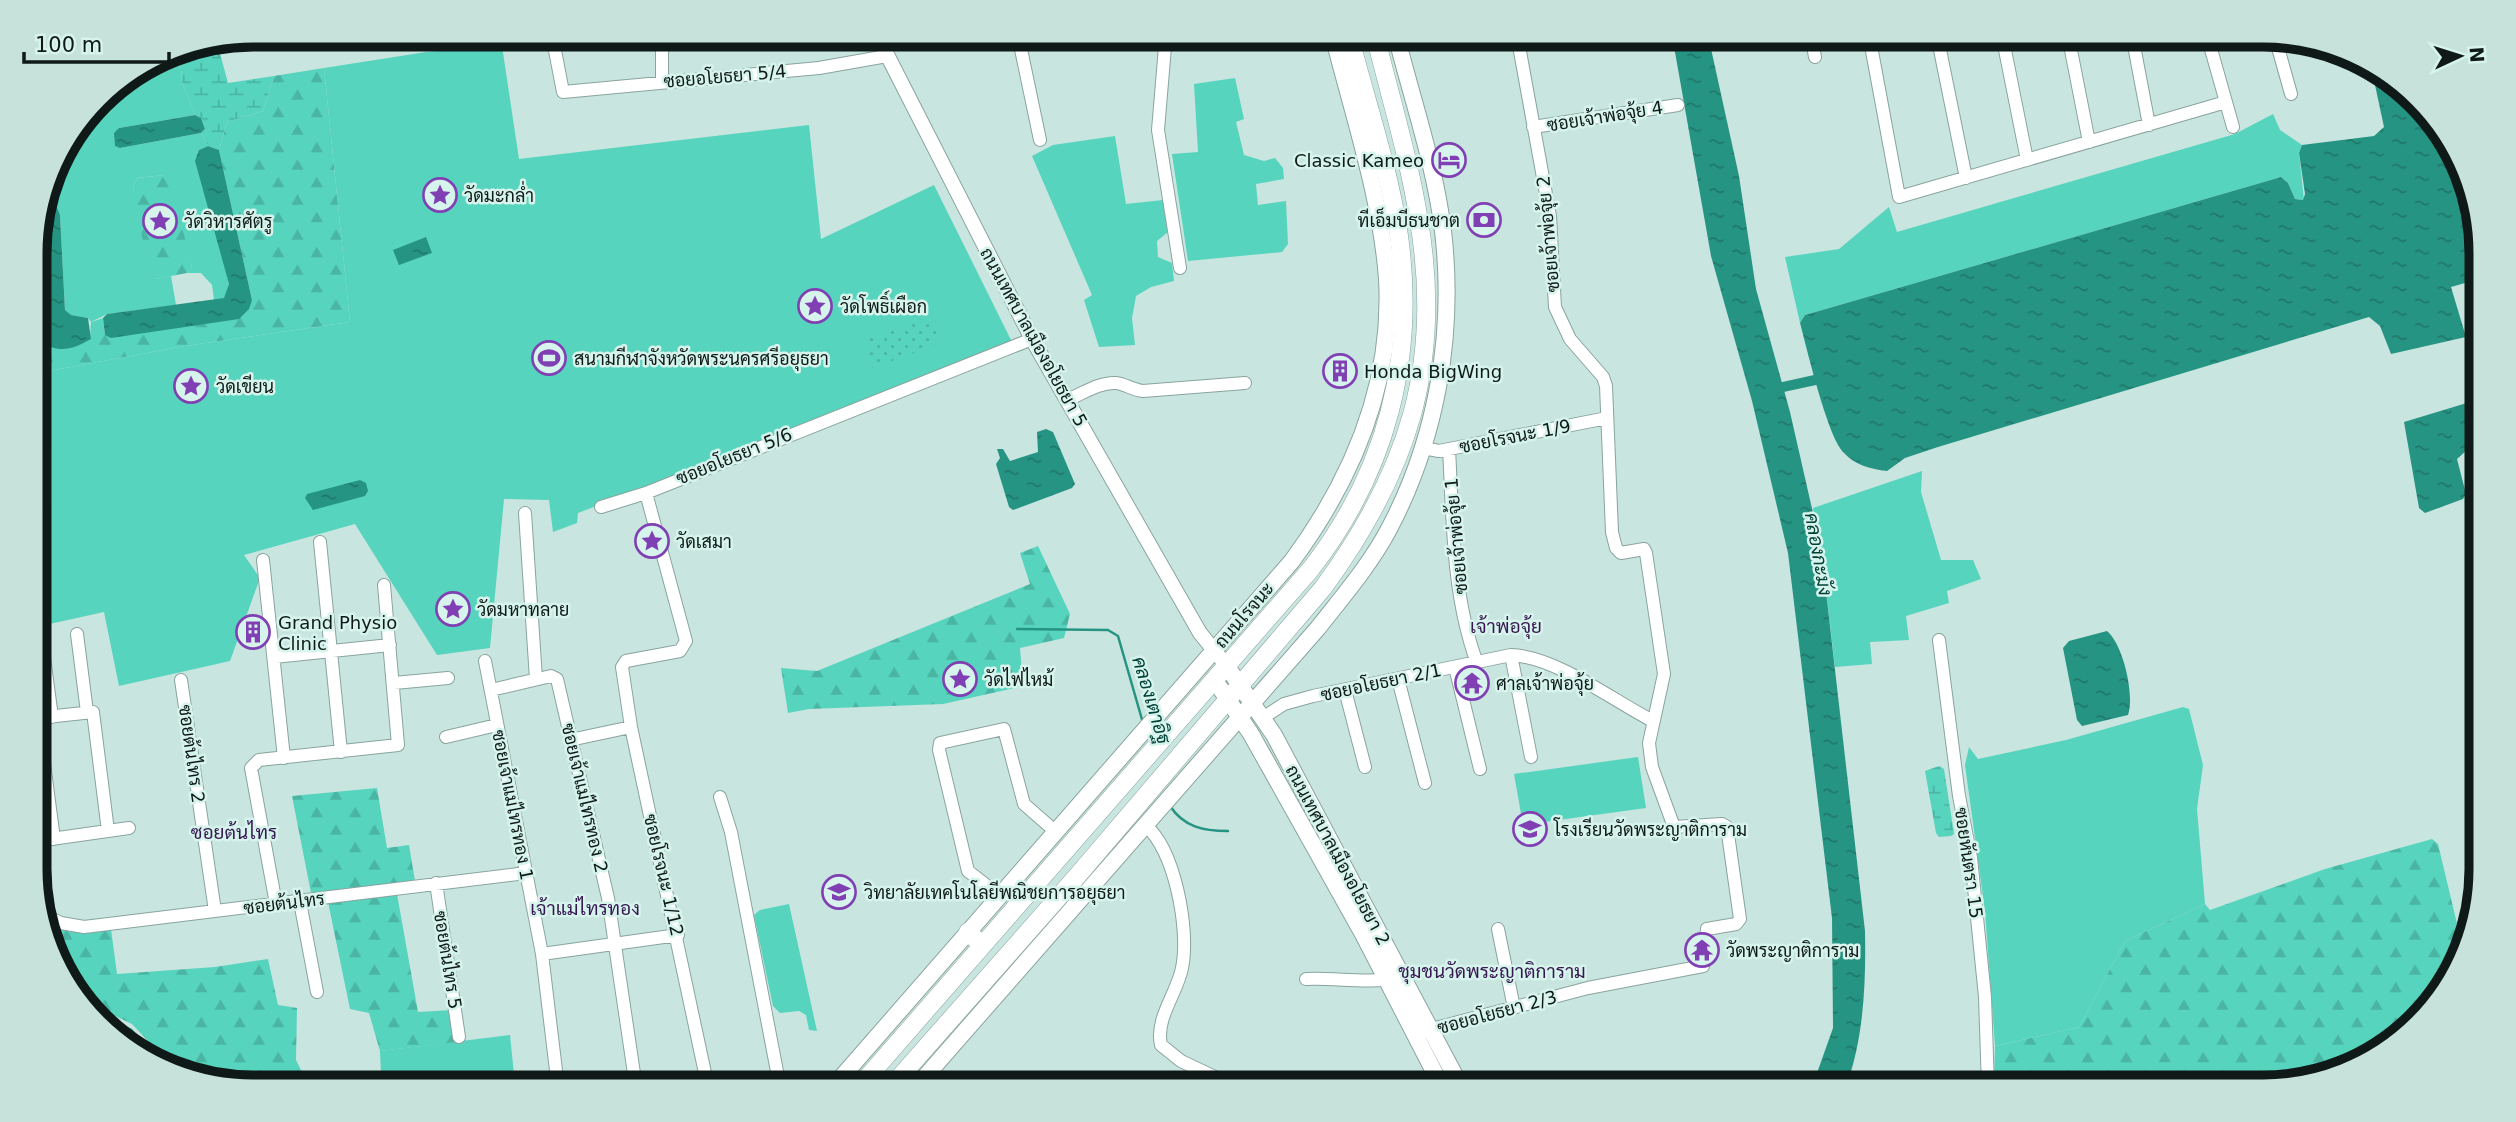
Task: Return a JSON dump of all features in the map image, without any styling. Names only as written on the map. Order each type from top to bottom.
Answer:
[{"type":"main road","name":"ถนนโรจนะ","points":[[844,1075],[1292,561],[1321,522],[1364,436],[1379,380],[1387,310],[1383,249],[1337,47]]},
{"type":"main road","name":"ถนนโรจนะ","points":[[870,1075],[1310,570],[1349,516],[1377,456],[1395,395],[1403,320],[1399,237],[1352,47]]},
{"type":"main road","points":[[902,1075],[1241,687],[1323,588],[1364,529],[1402,450],[1422,374],[1426,326],[1424,257],[1416,207],[1378,47]]},
{"type":"main road","points":[[927,1075],[1318,628],[1375,552],[1402,502],[1423,448],[1442,360],[1446,260],[1436,194],[1399,47]]},
{"type":"main road","name":"ถนนเทศบาลเมืองอโยธยา 2","points":[[1220,672],[1241,687],[1264,717],[1454,1074]]},
{"type":"main road","name":"ถนนเทศบาลเมืองอโยธยา 2","points":[[1220,672],[1228,702],[1240,718],[1363,934],[1435,1074]]},
{"type":"main road","points":[[968,932],[982,945]]},
{"type":"main road","points":[[1000,963],[1013,976]]},
{"type":"street","name":"ซอยอโยธยา 5/4","points":[[554,47],[563,92],[818,68],[887,56]]},
{"type":"street","points":[[662,47],[662,81]]},
{"type":"street","name":"ถนนเทศบาลเมืองอโยธยา 5","points":[[882,47],[1032,339],[1200,634],[1214,648],[1220,672]]},
{"type":"street","points":[[1020,47],[1040,140]]},
{"type":"street","points":[[1165,47],[1158,130],[1180,268]]},
{"type":"street","name":"ซอยเจ้าพ่อจุ้ย 2","points":[[1519,47],[1550,216],[1555,307],[1570,339],[1604,377],[1614,544],[1621,553],[1645,551],[1664,674],[1653,721]]},
{"type":"street","points":[[1813,47],[1815,57]]},
{"type":"street","points":[[1871,47],[1899,197],[2226,103]]},
{"type":"street","points":[[1939,47],[1966,178]]},
{"type":"street","points":[[2003,47],[2027,160]]},
{"type":"street","points":[[2070,47],[2089,142]]},
{"type":"street","points":[[2134,47],[2148,125]]},
{"type":"street","points":[[2214,47],[2232,127]]},
{"type":"street","points":[[2278,48],[2291,94]]},
{"type":"street","name":"ซอยเจ้าพ่อจุ้ย 4","points":[[1533,127],[1678,105]]},
{"type":"street","name":"ซอยอโยธยา 5/6","points":[[601,507],[646,493],[1032,339]]},
{"type":"street","points":[[1067,400],[1105,383],[1119,383],[1133,390],[1143,391],[1245,383]]},
{"type":"street","name":"ซอยโรจนะ 1/9","points":[[1423,448],[1449,449],[1607,418]]},
{"type":"street","name":"ซอยเจ้าพ่อจุ้ย 1","points":[[1449,449],[1459,589],[1468,639],[1477,663]]},
{"type":"street","name":"ซอยโรจนะ 1/12","points":[[646,493],[686,640],[680,651],[623,662],[631,727],[678,935],[706,1075]]},
{"type":"street","points":[[491,690],[536,679],[525,513]]},
{"type":"street","points":[[320,542],[341,752]]},
{"type":"street","points":[[263,560],[284,758]]},
{"type":"street","points":[[275,904],[251,768],[259,760],[398,745],[384,585]]},
{"type":"street","points":[[77,634],[87,712]]},
{"type":"street","name":"ถนนเทศบาลเมืองอโยธยา 5","points":[[1200,634],[1204,662],[1220,672]]},
{"type":"street","name":"ซอยหันตรา 15","points":[[1939,640],[1959,796],[1971,858],[1985,998],[1988,1074]]},
{"type":"street","points":[[274,657],[390,645]]},
{"type":"street","points":[[1511,655],[1531,757]]},
{"type":"street","name":"ซอยอโยธยา 2/1","points":[[1264,717],[1284,704],[1511,655],[1532,658],[1582,681],[1653,721]]},
{"type":"street","name":"ซอยเจ้าแม่ไทรทอง 1","points":[[485,661],[542,954],[557,1075]]},
{"type":"street","points":[[1455,667],[1480,769]]},
{"type":"street","name":"ซอยเจ้าแม่ไทรทอง 2","points":[[536,679],[555,676],[602,871],[634,1075]]},
{"type":"street","points":[[394,683],[448,678]]},
{"type":"street","points":[[1398,679],[1425,783]]},
{"type":"street","name":"ซอยต้นไทร 2","points":[[181,680],[215,911]]},
{"type":"street","points":[[47,682],[52,717]]},
{"type":"street","points":[[1345,690],[1365,766]]},
{"type":"street","points":[[47,717],[87,712],[94,714],[107,831]]},
{"type":"street","name":"ซอยอโยธยา 2/3","points":[[1414,1034],[1588,988],[1703,966],[1707,929],[1739,923],[1727,827],[1723,824],[1674,827],[1652,767],[1649,743],[1653,721]]},
{"type":"street","points":[[446,737],[497,725]]},
{"type":"street","points":[[570,740],[631,727]]},
{"type":"street","points":[[1001,897],[968,871],[939,750],[940,743],[1004,729],[1024,804],[1056,832]]},
{"type":"street","points":[[47,790],[54,839]]},
{"type":"street","points":[[720,797],[736,859],[778,1075]]},
{"type":"street","points":[[1145,825],[1160,841],[1170,863],[1177,894],[1183,946],[1183,967],[1177,988],[1160,1025],[1161,1045],[1181,1061],[1210,1075]]},
{"type":"street","points":[[47,840],[129,828]]},
{"type":"street","name":"ซอยต้นไทร","points":[[54,919],[84,926],[526,873]]},
{"type":"street","name":"ซอยต้นไทร 5","points":[[436,883],[459,1037]]},
{"type":"street","points":[[300,902],[317,992]]},
{"type":"street","points":[[1498,929],[1514,1008]]},
{"type":"street","points":[[542,954],[678,935]]},
{"type":"street","points":[[1306,979],[1338,978],[1355,982],[1385,980]]},
{"type":"green space","name":"สนามกีฬาจังหวัดพระนครศรีอยุธยา","points":[[502,47],[519,159],[809,125],[821,239],[934,185],[1013,344],[578,513],[577,523],[553,532],[549,500],[504,499],[490,648],[437,655],[355,524],[244,555],[260,578],[230,661],[119,686],[104,612],[47,624],[48,374],[54,370],[185,346],[350,322],[324,68],[426,52]]},
{"type":"green space","points":[[219,50],[228,83],[274,76],[263,111],[227,122],[219,150],[208,146],[201,133],[205,129],[201,118],[195,115],[182,82],[180,61]]},
{"type":"green space","points":[[180,61],[182,82],[195,115],[119,128],[120,148],[201,133],[208,146],[199,150],[229,284],[225,298],[214,300],[212,285],[201,273],[187,273],[192,267],[164,175],[137,178],[133,187],[156,279],[171,276],[176,305],[107,314],[91,322],[88,318],[70,315],[65,310],[60,215],[52,207],[63,174],[75,150],[98,117],[139,82]]},
{"type":"green space","points":[[324,68],[350,322],[185,346],[54,370],[48,374],[48,341],[90,339],[91,322],[103,318],[105,335],[252,300],[219,150],[227,122],[263,111],[274,76]]},
{"type":"green space","points":[[1235,78],[1244,119],[1236,122],[1244,155],[1264,161],[1275,158],[1283,168],[1284,179],[1256,184],[1258,205],[1286,201],[1288,244],[1282,252],[1188,261],[1172,154],[1198,152],[1194,84]]},
{"type":"green space","points":[[2273,114],[2280,130],[2302,145],[2299,153],[2304,200],[2295,199],[2288,183],[2281,177],[1805,315],[1800,323],[1785,257],[1839,249],[1889,207],[1897,232],[2235,134]]},
{"type":"green space","points":[[1115,136],[1126,204],[1163,200],[1168,232],[1157,241],[1158,257],[1172,263],[1174,281],[1151,287],[1136,296],[1132,318],[1135,345],[1099,347],[1084,300],[1092,295],[1032,156],[1053,145]]},
{"type":"green space","points":[[164,175],[171,182],[192,267],[187,273],[156,279],[148,269],[133,187],[137,178]]},
{"type":"green space","points":[[931,316],[941,343],[873,368],[864,340]]},
{"type":"green space","points":[[1922,471],[1921,492],[1941,560],[1973,560],[1981,579],[1947,591],[1949,603],[1906,616],[1909,640],[1870,642],[1872,664],[1835,667],[1821,548],[1813,508]]},
{"type":"green space","points":[[1038,546],[1070,614],[1064,638],[1020,648],[1023,686],[943,704],[809,709],[788,713],[781,668],[817,671],[1030,584],[1020,553]]},
{"type":"green space","points":[[2183,707],[2189,709],[2203,765],[2197,809],[2205,904],[2125,941],[2079,1027],[1995,1046],[1985,911],[1965,765],[1969,747],[1978,759],[2066,740]]},
{"type":"green space","points":[[1638,757],[1646,808],[1523,825],[1514,774]]},
{"type":"green space","points":[[1939,766],[1944,769],[1954,834],[1951,836],[1939,837],[1936,833],[1925,771]]},
{"type":"green space","points":[[377,788],[387,848],[409,845],[415,881],[311,893],[292,796]]},
{"type":"green space","points":[[2432,839],[2438,844],[2459,932],[2441,972],[2426,994],[2409,1015],[2366,1047],[2316,1068],[2277,1074],[1994,1074],[1995,1046],[2079,1027],[2125,941],[2205,904],[2210,910],[2325,869]]},
{"type":"green space","points":[[397,894],[418,1012],[452,1010],[457,1042],[380,1051],[369,1013],[350,1009],[328,902]]},
{"type":"green space","points":[[789,904],[817,1031],[809,1030],[806,1015],[799,1011],[780,1013],[773,1006],[754,915],[760,910]]},
{"type":"green space","points":[[62,929],[71,932],[111,929],[117,974],[215,967],[268,959],[278,1005],[297,1008],[296,1060],[303,1075],[253,1075],[213,1071],[174,1059],[157,1050],[132,1024],[103,1010],[75,972],[60,941]]},
{"type":"green space","points":[[510,1035],[514,1075],[367,1075],[381,1074],[380,1051]]},
{"type":"water","name":"คลองกะมัง","points":[[1674,47],[1711,47],[1739,176],[1756,289],[1790,412],[1821,548],[1865,931],[1863,1010],[1850,1074],[1817,1074],[1833,1028],[1832,918],[1788,553],[1752,401],[1711,256]]},
{"type":"water","points":[[2374,80],[2409,107],[2441,150],[2453,174],[2467,226],[2469,282],[2451,287],[2466,337],[2391,354],[2380,326],[2369,317],[1938,447],[1905,458],[1887,471],[1863,466],[1843,452],[1837,442],[1824,410],[1800,323],[1805,315],[2281,177],[2288,183],[2295,199],[2303,200],[2305,194],[2299,153],[2302,145],[2374,136],[2384,127]]},
{"type":"water","points":[[195,115],[201,118],[205,129],[201,133],[120,148],[115,146],[114,133],[119,128]]},
{"type":"water","points":[[208,146],[219,150],[252,300],[249,309],[239,319],[111,338],[105,335],[103,318],[107,314],[224,298],[229,284],[195,161],[199,150]]},
{"type":"water","points":[[53,202],[60,215],[65,310],[71,315],[88,318],[91,339],[66,349],[48,346],[48,239]]},
{"type":"water","points":[[426,237],[432,253],[399,265],[393,250]]},
{"type":"water","points":[[2469,402],[2469,449],[2457,459],[2466,494],[2463,499],[2425,513],[2419,508],[2404,422]]},
{"type":"water","points":[[1046,429],[1053,432],[1075,484],[1072,488],[1013,510],[1009,507],[996,464],[1000,458],[997,449],[1003,449],[1010,461],[1038,452],[1037,432]]},
{"type":"water","points":[[360,480],[366,483],[368,491],[365,496],[313,510],[305,498],[307,494]]},
{"type":"water","points":[[2107,631],[2118,647],[2126,670],[2130,695],[2128,715],[2082,726],[2077,720],[2063,648],[2069,641]]},
{"type":"waterway","points":[[1770,390],[1815,380]]},
{"type":"waterway","name":"คลองเตาอิฐ","points":[[1017,629],[1108,630],[1118,636],[1143,723]]},
{"type":"waterway","name":"คลองเตาอิฐ","points":[[1170,806],[1188,823],[1210,830],[1228,831]]},
{"type":"place","name":"Classic Kameo","points":[[1449,160]]},
{"type":"place","name":"วัดมะกล่ำ","points":[[440,195]]},
{"type":"place","name":"ทีเอ็มบีธนชาต","points":[[1484,220]]},
{"type":"place","name":"วัดวิหารศัตรู","points":[[160,221]]},
{"type":"place","name":"วัดโพธิ์เผือก","points":[[815,306]]},
{"type":"place","name":"สนามกีฬาจังหวัดพระนครศรีอยุธยา","points":[[549,358]]},
{"type":"place","name":"Honda BigWing","points":[[1340,371]]},
{"type":"place","name":"วัดเขียน","points":[[191,386]]},
{"type":"place","name":"วัดเสมา","points":[[652,541]]},
{"type":"place","name":"วัดมหาทลาย","points":[[453,609]]},
{"type":"place","name":"Grand Physio Clinic","points":[[253,632]]},
{"type":"place","name":"วัดไฟไหม้","points":[[960,679]]},
{"type":"place","name":"ศาลเจ้าพ่อจุ้ย","points":[[1472,683]]},
{"type":"place","name":"โรงเรียนวัดพระญาติการาม","points":[[1530,829]]},
{"type":"place","name":"วิทยาลัยเทคโนโลยีพณิชยการอยุธยา","points":[[839,892]]},
{"type":"place","name":"วัดพระญาติการาม","points":[[1702,950]]},
{"type":"district","name":"เจ้าพ่อจุ้ย","points":[[1506,626]]},
{"type":"district","name":"ซอยต้นไทร","points":[[234,832]]},
{"type":"district","name":"เจ้าแม่ไทรทอง","points":[[585,908]]},
{"type":"district","name":"ชุมชนวัดพระญาติการาม","points":[[1492,971]]}]
